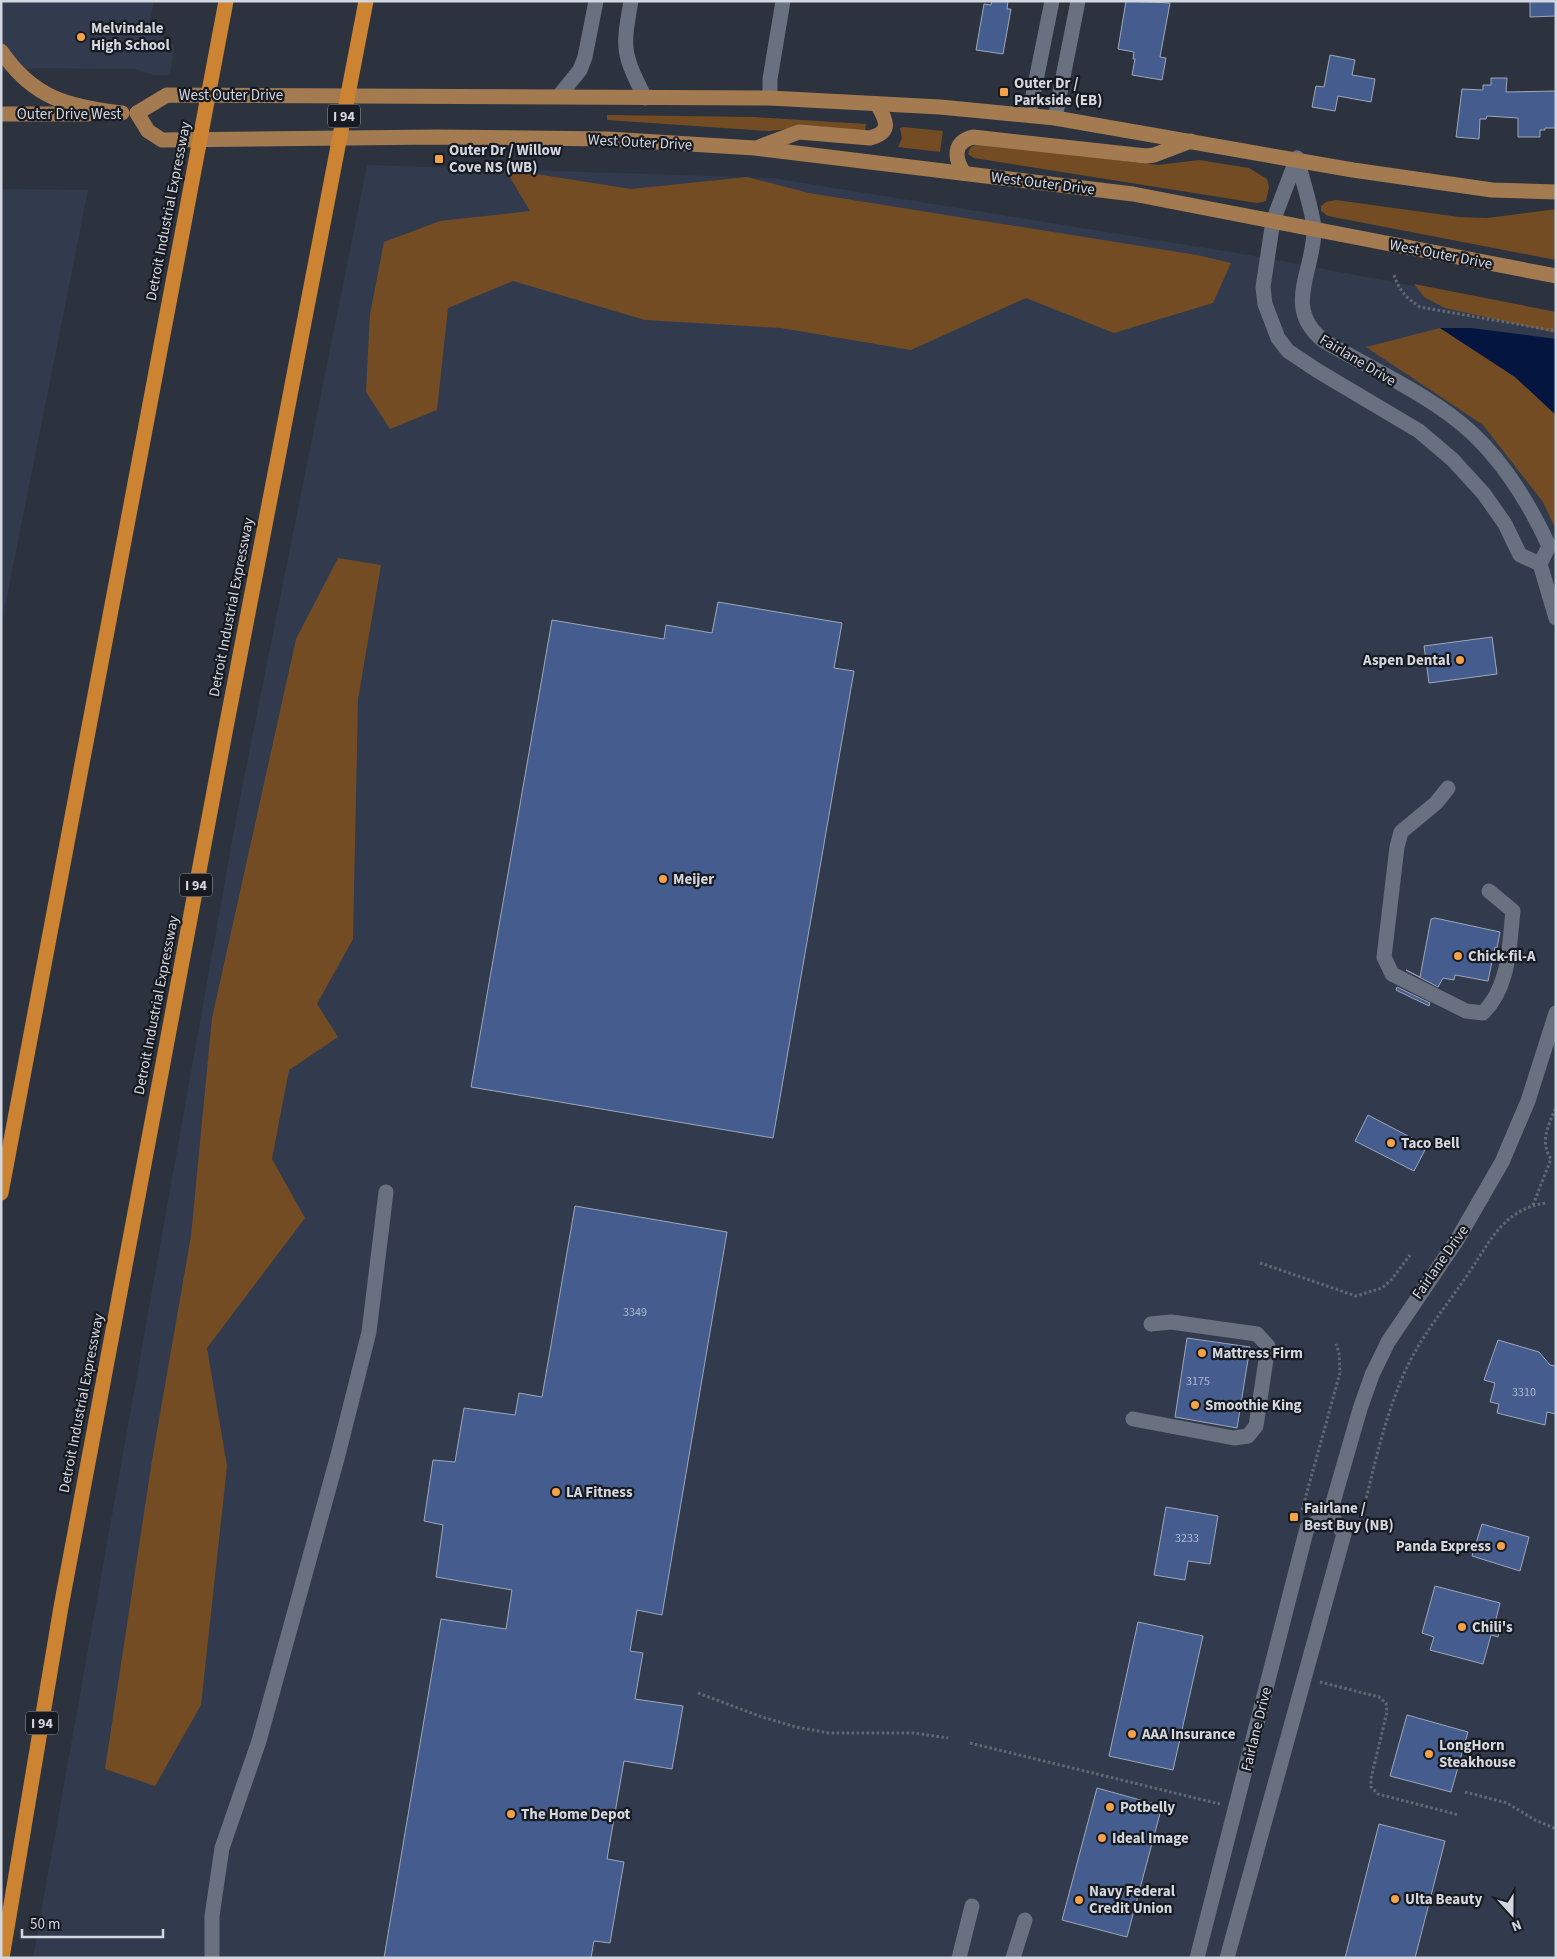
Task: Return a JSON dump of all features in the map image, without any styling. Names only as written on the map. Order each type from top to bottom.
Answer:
[{"type":"highway","name":"Detroit Industrial Expressway","points":[[1,1193],[226,1]]},
{"type":"highway","name":"Detroit Industrial Expressway","points":[[2,1958],[60,1607],[366,1]]},
{"type":"main road","points":[[1,51],[15,71],[44,95],[87,109],[129,113]]},
{"type":"main road","name":"West Outer Drive","points":[[1556,192],[1492,190],[1353,170],[1297,158],[1054,118],[877,104],[770,98],[168,95],[129,113],[148,131],[162,140],[438,137],[608,139],[755,148],[1133,194],[1556,276]]},
{"type":"main road","points":[[755,148],[798,132],[870,138],[881,135],[885,131],[886,123],[877,104]]},
{"type":"main road","name":"Outer Drive West","points":[[1,114],[129,113]]},
{"type":"main road","points":[[964,173],[956,158],[956,150],[960,143],[973,137],[1146,156],[1154,155],[1192,141]]},
{"type":"street","points":[[559,96],[580,70],[585,57],[596,1]]},
{"type":"street","points":[[631,1],[624,51],[645,98]]},
{"type":"street","points":[[770,98],[770,79],[783,1]]},
{"type":"street","points":[[1028,115],[1052,1]]},
{"type":"street","points":[[1054,118],[1078,1]]},
{"type":"street","name":"Fairlane Drive","points":[[1297,158],[1314,229],[1302,298],[1302,310],[1306,322],[1324,341],[1430,402],[1472,433],[1511,478],[1538,522],[1549,546],[1540,564],[1520,555],[1505,524],[1484,494],[1453,460],[1419,431],[1318,372],[1288,351],[1278,338],[1271,322],[1263,287],[1273,221],[1297,158]]},
{"type":"street","points":[[1540,564],[1556,618]]},
{"type":"street","points":[[1448,788],[1436,803],[1401,832],[1397,847],[1384,957],[1392,974],[1466,1011],[1483,1013],[1493,1003],[1505,977],[1513,911],[1489,891]]},
{"type":"street","name":"Fairlane Drive","points":[[1198,1958],[1307,1528],[1330,1513],[1372,1374],[1388,1342],[1457,1240],[1502,1162],[1528,1101],[1556,1013]]},
{"type":"street","points":[[212,1958],[212,1916],[222,1848],[258,1741],[338,1455],[369,1332],[386,1192]]},
{"type":"street","points":[[1133,1419],[1234,1438],[1248,1436],[1256,1426],[1268,1346],[1257,1334],[1171,1322],[1151,1324]]},
{"type":"street","points":[[1226,1958],[1344,1534],[1330,1513]]},
{"type":"street","points":[[959,1958],[972,1906]]},
{"type":"street","points":[[1013,1958],[1025,1920]]},
{"type":"path","points":[[1394,275],[1398,286],[1406,298],[1420,307],[1556,331]]},
{"type":"path","points":[[1533,1205],[1551,1159],[1545,1150],[1544,1140],[1556,1107]]},
{"type":"path","points":[[1358,1530],[1391,1408],[1409,1364],[1432,1324],[1502,1224],[1521,1209],[1546,1203]]},
{"type":"path","points":[[1260,1264],[1356,1296],[1382,1288],[1392,1279],[1410,1255]]},
{"type":"path","points":[[1320,1672],[1317,1682],[1378,1697],[1386,1703],[1387,1712],[1371,1778],[1371,1787],[1378,1794],[1459,1815]]},
{"type":"path","points":[[698,1693],[762,1717],[796,1727],[830,1733],[914,1733],[948,1738]]},
{"type":"path","points":[[970,1743],[1223,1805]]},
{"type":"path","points":[[1465,1792],[1506,1803],[1535,1820],[1556,1829]]},
{"type":"shaded area","name":"Melvindale High School","points":[[1,1],[154,1],[149,27],[174,46],[170,75],[154,75],[135,69],[36,68],[1,72]]},
{"type":"shaded area","points":[[607,115],[754,117],[866,124],[865,132],[816,126],[769,131],[607,120]]},
{"type":"shaded area","points":[[900,128],[943,131],[940,152],[898,147],[902,138]]},
{"type":"shaded area","points":[[976,144],[1158,165],[1199,160],[1249,168],[1267,179],[1269,187],[1266,201],[1257,203],[974,158],[968,154],[970,148]]},
{"type":"shaded area","points":[[367,165],[773,178],[1255,256],[1556,313],[1556,1958],[33,1958],[239,803]]},
{"type":"shaded area","points":[[505,169],[631,189],[747,177],[809,193],[1197,255],[1231,263],[1213,303],[1114,333],[1026,298],[911,350],[781,328],[645,320],[513,281],[448,308],[437,410],[390,429],[366,392],[370,314],[384,242],[440,221],[530,211]]},
{"type":"shaded area","points":[[1,189],[88,190],[1,627]]},
{"type":"shaded area","points":[[1336,200],[1459,217],[1487,218],[1556,209],[1556,260],[1328,216],[1321,211],[1321,206],[1326,202]]},
{"type":"shaded area","points":[[1414,284],[1556,312],[1556,333],[1445,308],[1424,297]]},
{"type":"shaded area","points":[[1440,328],[1515,377],[1556,415],[1556,530],[1543,502],[1483,425],[1366,347]]},
{"type":"shaded area","points":[[338,558],[381,565],[358,699],[353,939],[317,1004],[338,1037],[289,1070],[272,1159],[305,1218],[207,1348],[227,1466],[201,1705],[155,1786],[105,1769],[153,1454],[191,1236],[212,1018],[296,639]]},
{"type":"water","points":[[1440,328],[1471,328],[1556,339],[1556,415],[1515,377]]},
{"type":"building","points":[[992,1],[1008,1],[1007,9],[1011,9],[1003,54],[976,50],[984,4],[991,5]]},
{"type":"building","points":[[1126,1],[1170,3],[1160,57],[1166,58],[1162,80],[1132,75],[1135,59],[1133,59],[1134,52],[1118,49]]},
{"type":"building","points":[[1530,1],[1556,1],[1556,16],[1530,17]]},
{"type":"building","points":[[1330,55],[1355,60],[1352,75],[1375,79],[1371,102],[1338,96],[1335,111],[1312,107],[1316,86],[1324,87]]},
{"type":"building","points":[[1491,78],[1507,78],[1506,92],[1556,91],[1556,128],[1540,130],[1540,137],[1518,137],[1518,118],[1487,116],[1486,119],[1480,119],[1479,139],[1456,137],[1462,89],[1483,90],[1483,85],[1491,85]]},
{"type":"building","name":"Meijer","points":[[718,602],[842,623],[834,668],[854,671],[773,1138],[471,1087],[552,620],[664,639],[666,625],[712,633]]},
{"type":"building","name":"Aspen Dental","points":[[1492,637],[1497,674],[1429,683],[1424,646]]},
{"type":"building","name":"Chick-fil-A","points":[[1435,918],[1500,932],[1488,981],[1455,975],[1454,980],[1443,978],[1438,987],[1406,970],[1420,977],[1431,919]]},
{"type":"building","points":[[1397,987],[1430,1003],[1429,1006],[1396,990]]},
{"type":"building","name":"Taco Bell","points":[[1368,1115],[1427,1146],[1414,1171],[1355,1141]]},
{"type":"building","points":[[575,1206],[727,1232],[662,1615],[637,1610],[630,1651],[643,1653],[635,1699],[683,1706],[672,1769],[624,1761],[607,1859],[624,1862],[610,1943],[594,1941],[591,1958],[384,1958],[441,1619],[506,1629],[512,1590],[436,1577],[443,1525],[424,1521],[433,1460],[455,1462],[464,1408],[515,1415],[519,1393],[542,1397]]},
{"type":"building","points":[[1187,1338],[1250,1347],[1237,1428],[1175,1417]]},
{"type":"building","points":[[1498,1340],[1539,1352],[1550,1365],[1556,1366],[1556,1414],[1547,1412],[1545,1425],[1497,1413],[1499,1404],[1490,1402],[1495,1383],[1484,1380]]},
{"type":"building","points":[[1166,1507],[1218,1516],[1210,1564],[1188,1561],[1185,1580],[1154,1575]]},
{"type":"building","name":"Panda Express","points":[[1482,1524],[1529,1537],[1520,1571],[1472,1556]]},
{"type":"building","name":"Chili's","points":[[1435,1586],[1500,1603],[1496,1619],[1502,1621],[1498,1637],[1491,1635],[1483,1664],[1430,1650],[1434,1637],[1422,1633]]},
{"type":"building","points":[[1138,1622],[1203,1636],[1173,1770],[1109,1756]]},
{"type":"building","name":"LongHorn Steakhouse","points":[[1407,1715],[1468,1732],[1451,1792],[1390,1776]]},
{"type":"building","points":[[1097,1788],[1162,1806],[1127,1937],[1062,1920]]},
{"type":"building","name":"Ulta Beauty","points":[[1379,1824],[1445,1841],[1415,1958],[1345,1958]]},
{"type":"place","name":"Melvindale High School","points":[[81,37]]},
{"type":"place","name":"Outer Dr / Parkside (EB)","points":[[1004,92]]},
{"type":"place","name":"Outer Dr / Willow Cove NS (WB)","points":[[439,159]]},
{"type":"place","name":"Aspen Dental","points":[[1460,660]]},
{"type":"place","name":"Meijer","points":[[663,879]]},
{"type":"place","name":"Chick-fil-A","points":[[1458,956]]},
{"type":"place","name":"Taco Bell","points":[[1391,1143]]},
{"type":"place","name":"Mattress Firm","points":[[1202,1353]]},
{"type":"place","name":"Smoothie King","points":[[1195,1405]]},
{"type":"place","name":"LA Fitness","points":[[556,1492]]},
{"type":"place","name":"Fairlane / Best Buy (NB)","points":[[1294,1517]]},
{"type":"place","name":"Panda Express","points":[[1501,1546]]},
{"type":"place","name":"Chili's","points":[[1462,1627]]},
{"type":"place","name":"AAA Insurance","points":[[1132,1734]]},
{"type":"place","name":"LongHorn Steakhouse","points":[[1429,1754]]},
{"type":"place","name":"Potbelly","points":[[1110,1807]]},
{"type":"place","name":"The Home Depot","points":[[511,1814]]},
{"type":"place","name":"Ideal Image","points":[[1102,1838]]},
{"type":"place","name":"Ulta Beauty","points":[[1395,1899]]},
{"type":"place","name":"Navy Federal Credit Union","points":[[1079,1900]]}]
